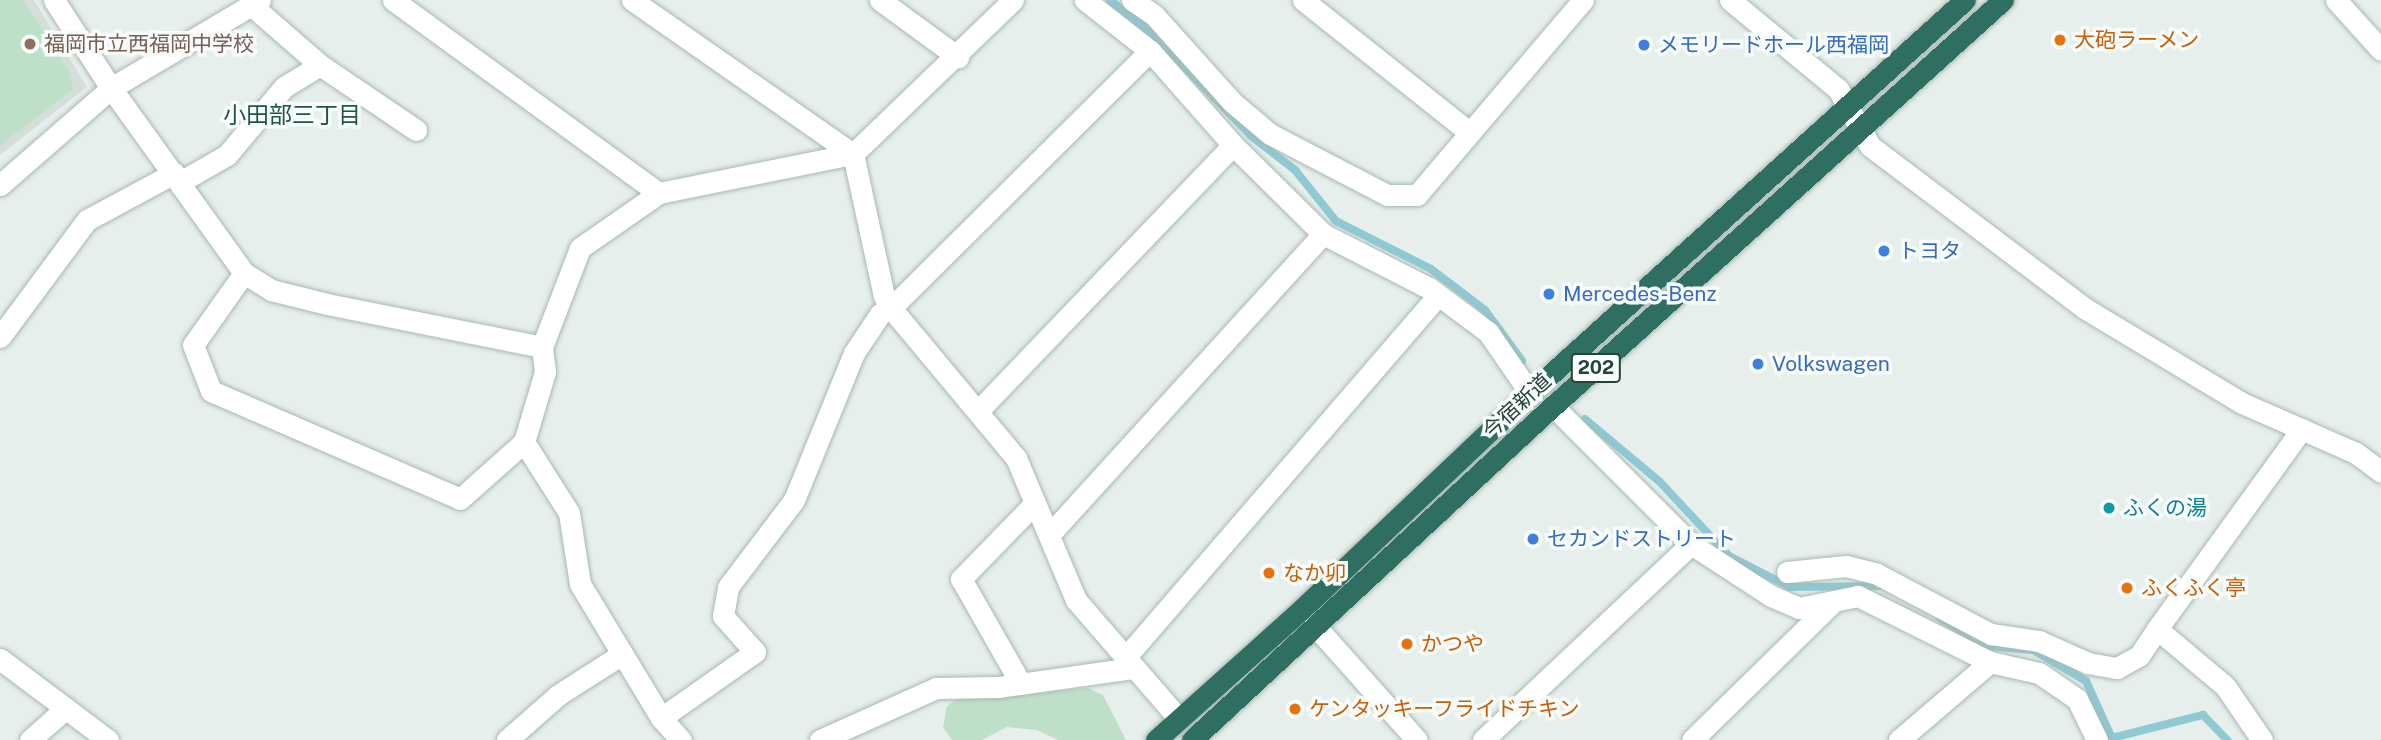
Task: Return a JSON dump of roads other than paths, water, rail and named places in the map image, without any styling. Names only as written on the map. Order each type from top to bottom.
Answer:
[{"type":"highway","name":"今宿新道","points":[[1156,740],[1301,610],[1530,393],[1849,108],[1965,0]]},
{"type":"highway","name":"今宿新道","points":[[1192,740],[1553,406],[2003,0]]},
{"type":"street","points":[[54,0],[111,88],[244,273],[271,290],[542,347]]},
{"type":"street","points":[[393,0],[659,193]]},
{"type":"street","points":[[632,0],[853,155],[884,296],[891,309],[1017,458],[1076,600],[1179,719]]},
{"type":"street","points":[[880,0],[958,57]]},
{"type":"street","points":[[244,273],[192,345],[211,391],[460,499],[524,442],[545,372],[542,347],[580,248],[659,193],[853,155],[958,57],[1013,0]]},
{"type":"street","points":[[1085,0],[1150,51],[1233,145],[1323,234],[1438,296],[1488,332],[1530,393]]},
{"type":"street","points":[[1132,0],[1154,15],[1232,102],[1270,134],[1387,195],[1417,195],[1583,0]]},
{"type":"street","points":[[1303,0],[1469,132]]},
{"type":"street","points":[[1730,0],[1838,89],[1870,146],[2084,307],[2242,403],[2356,453],[2381,472]]},
{"type":"street","points":[[2336,0],[2381,50]]},
{"type":"street","points":[[0,185],[111,88],[256,3],[320,65],[415,130]]},
{"type":"street","points":[[661,718],[755,652],[723,617],[728,587],[794,500],[854,354],[880,314],[891,309],[1150,51]]},
{"type":"street","points":[[0,337],[87,220],[227,155],[284,88],[320,65]]},
{"type":"street","points":[[978,411],[1233,145]]},
{"type":"street","points":[[1049,535],[1323,234]]},
{"type":"street","points":[[820,740],[936,688],[1021,684],[1129,663],[1438,296]]},
{"type":"street","points":[[1553,406],[1691,544],[1771,596],[1799,608],[1858,596],[1990,662],[2039,673],[2077,699],[2097,740]]},
{"type":"street","points":[[1787,572],[1846,566],[1877,574],[1991,634],[2039,641],[2088,663],[2118,668],[2139,656],[2302,429]]},
{"type":"street","points":[[524,442],[569,513],[580,584],[661,718],[681,740]]},
{"type":"street","points":[[1021,684],[961,579],[1035,503]]},
{"type":"street","points":[[1483,740],[1691,544]]},
{"type":"street","points":[[1692,740],[1833,602]]},
{"type":"street","points":[[1301,610],[1417,740]]},
{"type":"street","points":[[2157,629],[2225,686],[2262,740]]},
{"type":"street","points":[[507,740],[558,695],[622,654]]},
{"type":"street","points":[[0,659],[108,740]]},
{"type":"street","points":[[1899,740],[1990,662]]},
{"type":"street","points":[[30,740],[66,708]]},
{"type":"waterway","points":[[1110,0],[1151,32],[1251,136],[1295,170],[1336,221],[1431,269],[1485,310],[1522,361]]},
{"type":"waterway","points":[[1585,419],[1659,481],[1729,556],[1790,587],[1879,586]]},
{"type":"waterway","points":[[1940,618],[1987,646],[2033,650],[2086,681],[2112,738],[2203,715],[2227,740]]},
{"type":"place","name":"大砲ラーメン","points":[[2060,40]]},
{"type":"place","name":"福岡市立西福岡中学校","points":[[30,44]]},
{"type":"place","name":"メモリードホール西福岡","points":[[1644,45]]},
{"type":"place","name":"トヨタ","points":[[1884,251]]},
{"type":"place","name":"Mercedes-Benz","points":[[1549,294]]},
{"type":"place","name":"Volkswagen","points":[[1758,364]]},
{"type":"place","name":"ふくの湯","points":[[2109,508]]},
{"type":"place","name":"セカンドストリート","points":[[1533,539]]},
{"type":"place","name":"なか卯","points":[[1269,573]]},
{"type":"place","name":"ふくふく亭","points":[[2127,588]]},
{"type":"place","name":"かつや","points":[[1407,644]]},
{"type":"place","name":"ケンタッキーフライドチキン","points":[[1295,709]]},
{"type":"district","name":"小田部三丁目","points":[[292,115]]}]
